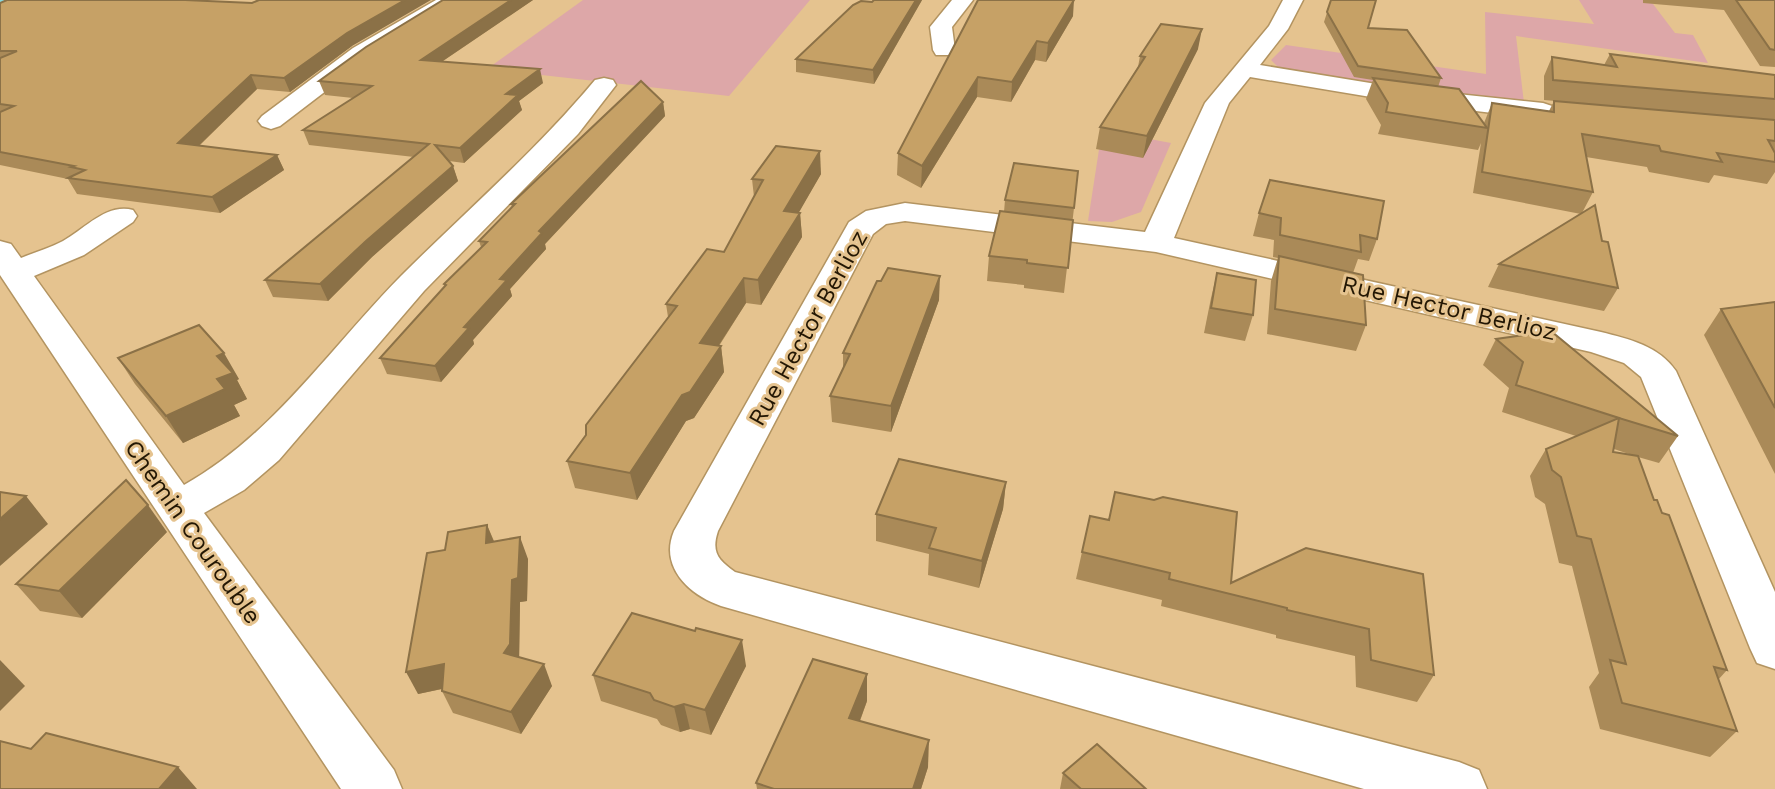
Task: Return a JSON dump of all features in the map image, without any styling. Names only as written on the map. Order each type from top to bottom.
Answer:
[{"type":"main road","points":[[0,10],[20,0]]},
{"type":"street","points":[[271,121],[362,53],[451,0]]},
{"type":"street","points":[[944,50],[941,27],[963,0]]},
{"type":"street","points":[[1156,243],[1211,113],[1223,93],[1278,32],[1293,0]]},
{"type":"street","points":[[1244,69],[1401,95],[1566,114]]},
{"type":"street","points":[[177,509],[229,479],[264,450],[412,284],[569,128],[604,85]]},
{"type":"street","name":"Rue Hector Berlioz","points":[[1459,789],[721,587],[696,569],[691,544],[696,531],[860,229],[871,220],[886,214],[905,212],[1156,243],[1601,343],[1646,361],[1657,372],[1775,648]]},
{"type":"street","name":"Chemin Courouble","points":[[122,216],[73,248],[8,261],[177,509],[374,789]]},
{"type":"shaded area","points":[[583,0],[810,0],[729,96],[487,69]]},
{"type":"shaded area","points":[[1579,0],[1650,0],[1675,33],[1693,35],[1708,63],[1516,36],[1524,103],[1396,88],[1291,71],[1277,66],[1271,60],[1286,45],[1486,74],[1485,12],[1594,24]]},
{"type":"shaded area","points":[[1102,130],[1171,143],[1141,212],[1112,222],[1088,221]]},
{"type":"building","points":[[7,0],[185,0],[252,3],[259,0],[405,0],[347,33],[284,78],[251,75],[178,143],[277,155],[212,197],[68,178],[85,170],[0,152],[0,112],[14,106],[0,104],[0,58],[17,51],[0,51],[0,3]]},
{"type":"building","points":[[443,0],[511,0],[421,60],[540,69],[506,94],[518,95],[460,148],[435,145],[453,166],[320,284],[265,280],[429,144],[303,130],[372,86],[319,81],[366,47]]},
{"type":"building","points":[[874,0],[916,0],[873,70],[796,59],[853,5]]},
{"type":"building","points":[[978,0],[1074,0],[1048,43],[1037,41],[1012,82],[978,77],[922,166],[898,153]]},
{"type":"building","points":[[1331,0],[1376,0],[1368,28],[1407,30],[1441,78],[1358,66],[1327,12]]},
{"type":"building","points":[[1736,0],[1775,0],[1775,50],[1770,49]]},
{"type":"building","points":[[1161,24],[1202,29],[1147,136],[1100,127],[1145,57],[1140,56]]},
{"type":"building","points":[[1610,54],[1775,75],[1775,99],[1553,80],[1552,57],[1617,67]]},
{"type":"building","points":[[1373,78],[1459,89],[1487,128],[1386,112],[1388,103]]},
{"type":"building","points":[[641,81],[663,102],[539,231],[542,233],[500,279],[507,280],[464,327],[469,328],[435,366],[380,358],[446,285],[444,284],[487,242],[479,241],[515,204],[511,204]]},
{"type":"building","points":[[1554,101],[1775,120],[1775,141],[1768,140],[1775,153],[1775,162],[1717,153],[1722,162],[1661,151],[1659,146],[1582,134],[1593,192],[1482,172],[1492,103],[1554,112]]},
{"type":"building","points":[[776,146],[820,151],[784,211],[800,213],[758,280],[744,278],[700,343],[721,346],[690,392],[682,395],[630,473],[567,461],[586,435],[586,425],[677,306],[666,304],[707,249],[724,252],[763,180],[752,179]]},
{"type":"building","points":[[1014,163],[1078,171],[1074,208],[1005,200]]},
{"type":"building","points":[[1270,180],[1384,201],[1377,239],[1360,235],[1361,252],[1280,235],[1281,218],[1259,213]]},
{"type":"building","points":[[1595,205],[1602,241],[1608,242],[1618,288],[1499,264]]},
{"type":"building","points":[[1000,211],[1073,220],[1068,268],[989,256]]},
{"type":"building","points":[[1279,256],[1363,275],[1366,325],[1275,309]]},
{"type":"building","points":[[888,268],[940,276],[891,406],[830,396],[850,354],[843,353],[877,281],[881,281]]},
{"type":"building","points":[[1217,273],[1256,280],[1253,315],[1211,308]]},
{"type":"building","points":[[1775,302],[1775,408],[1721,309]]},
{"type":"building","points":[[199,325],[224,353],[217,356],[233,373],[217,379],[225,389],[166,416],[118,358]]},
{"type":"building","points":[[1551,331],[1678,436],[1516,385],[1523,362],[1496,339]]},
{"type":"building","points":[[1619,418],[1613,452],[1638,456],[1654,500],[1657,500],[1662,513],[1669,515],[1727,670],[1714,667],[1737,731],[1622,703],[1610,660],[1626,664],[1591,539],[1577,536],[1561,477],[1552,470],[1546,449]]},
{"type":"building","points":[[899,459],[1006,482],[982,561],[929,548],[936,528],[876,514]]},
{"type":"building","points":[[126,480],[148,505],[59,591],[16,584]]},
{"type":"building","points":[[0,492],[26,496],[0,519]]},
{"type":"building","points":[[1115,492],[1154,500],[1163,497],[1237,512],[1231,583],[1306,548],[1423,574],[1434,675],[1371,660],[1369,629],[1169,579],[1170,573],[1082,552],[1090,516],[1109,520]]},
{"type":"building","points":[[487,525],[486,543],[520,537],[518,578],[512,580],[510,644],[504,653],[544,664],[511,712],[442,691],[444,664],[406,672],[427,553],[445,550],[448,532]]},
{"type":"building","points":[[632,613],[695,631],[696,628],[742,640],[705,710],[684,704],[674,707],[654,700],[650,693],[593,675]]},
{"type":"building","points":[[813,659],[867,674],[849,718],[929,740],[913,789],[774,789],[756,783]]},
{"type":"building","points":[[46,733],[178,767],[159,789],[0,789],[0,741],[31,749]]},
{"type":"building","points":[[1097,744],[1146,789],[1081,789],[1063,773]]}]
